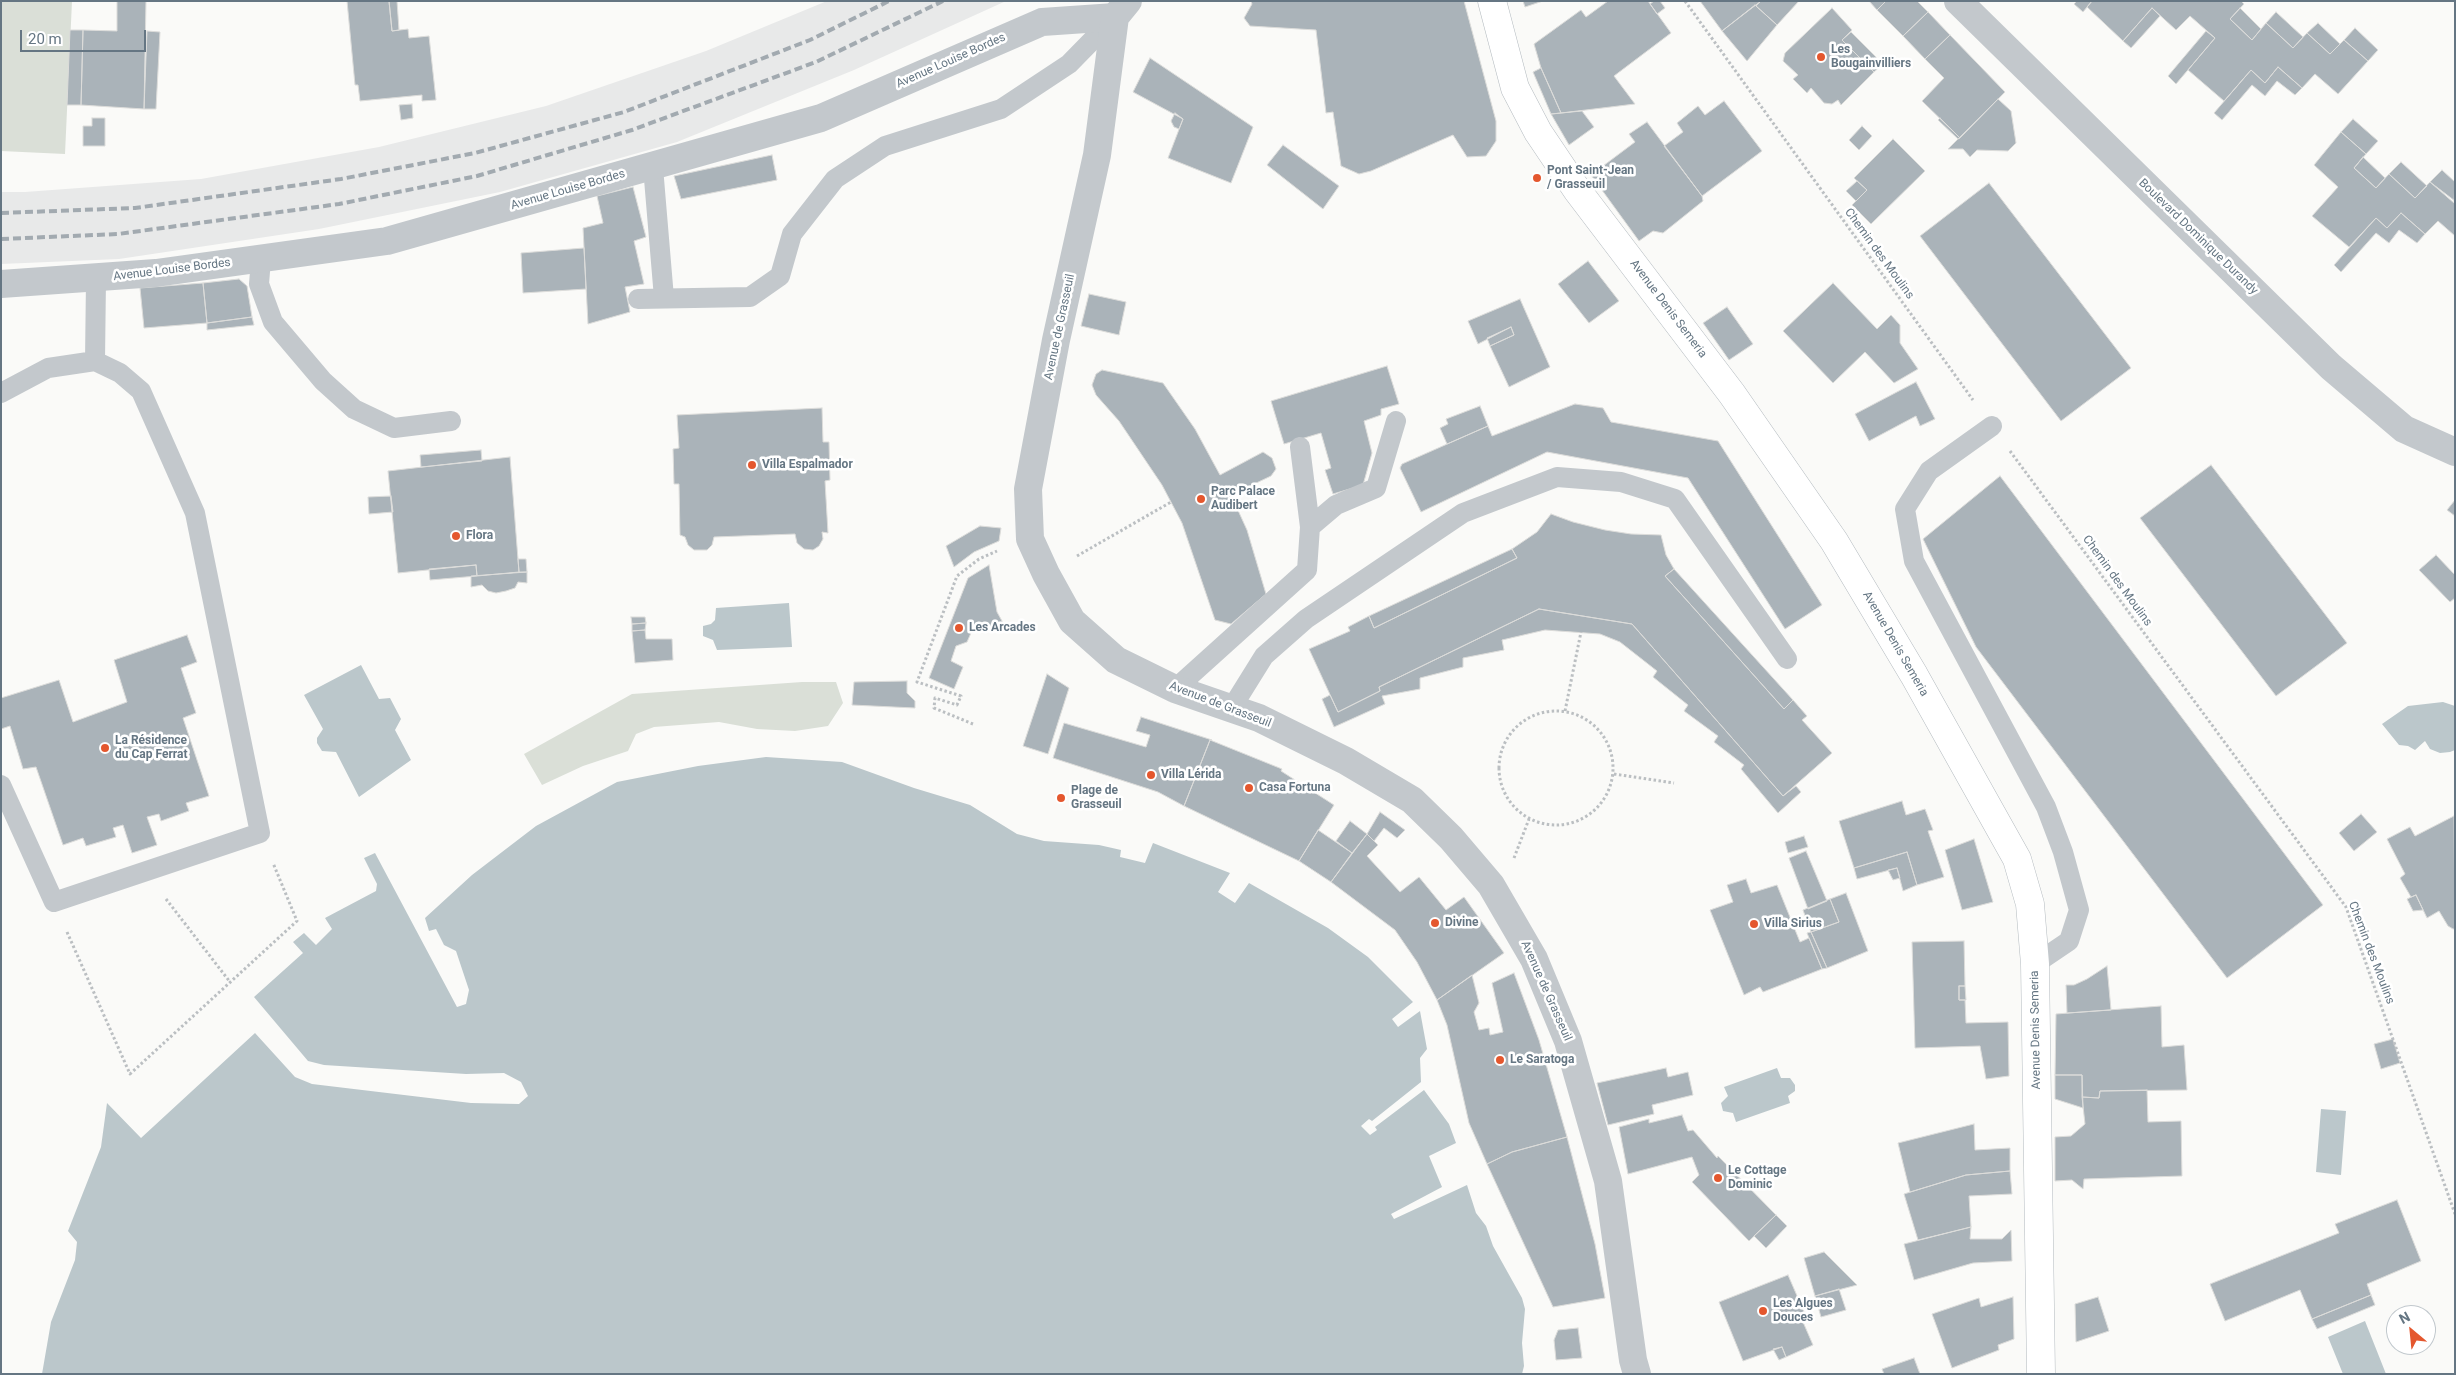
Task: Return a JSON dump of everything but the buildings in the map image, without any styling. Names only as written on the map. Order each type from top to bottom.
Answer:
[{"type":"main road","name":"Avenue Denis Semeria","points":[[1492,1],[1516,88],[1538,132],[1577,190],[1732,394],[1834,541],[1914,675],[2017,859],[2030,904],[2035,964],[2041,1374]]},
{"type":"street","name":"Boulevard Dominique Durandy","points":[[1958,1],[2331,368],[2404,429],[2455,452]]},
{"type":"street","name":"Avenue Louise Bordes","points":[[1,284],[96,279],[156,273],[387,241],[821,118],[1042,22],[1122,9]]},
{"type":"street","name":"Avenue de Grasseuil","points":[[1122,9],[1097,156],[1056,340],[1028,489],[1030,539],[1046,574],[1072,621],[1116,660],[1175,689],[1260,718],[1346,761],[1412,800],[1451,838],[1491,885],[1534,960],[1568,1041],[1608,1181],[1633,1360],[1637,1374]]},
{"type":"lane","points":[[638,299],[750,297],[780,276],[792,234],[835,178],[885,146],[1002,109],[1069,64],[1122,9]]},
{"type":"lane","points":[[653,166],[664,298]]},
{"type":"lane","points":[[261,258],[259,284],[273,322],[323,381],[354,409],[394,428],[450,421]]},
{"type":"lane","points":[[95,361],[96,279]]},
{"type":"lane","points":[[1,393],[48,368],[95,361],[120,373],[141,391],[195,514],[260,833],[54,902],[1,785]]},
{"type":"lane","points":[[1310,527],[1336,505],[1376,488],[1396,421]]},
{"type":"lane","points":[[1992,426],[1929,471],[1905,508],[1914,561],[2046,807],[2063,852],[2079,910],[2069,941],[2035,964]]},
{"type":"lane","points":[[1175,689],[1307,570],[1310,527],[1300,447]]},
{"type":"lane","points":[[1231,709],[1264,656],[1306,619],[1463,513],[1557,476],[1621,482],[1676,499],[1787,659]]},
{"type":"path","name":"Chemin des Moulins","points":[[1685,1],[1992,426],[2346,907],[2455,1214]]},
{"type":"path","points":[[1046,574],[1171,502]]},
{"type":"path","points":[[973,724],[934,708],[935,698],[957,705],[961,696],[917,682],[957,576],[979,559],[1030,539]]},
{"type":"path","points":[[1565,711],[1581,632]]},
{"type":"path","points":[[1565,711],[1583,718],[1598,730],[1608,746],[1614,774],[1602,801],[1589,814],[1572,823],[1552,825],[1530,819],[1518,811],[1506,797],[1500,781],[1499,762],[1504,744],[1514,729],[1529,718],[1546,712],[1565,711]]},
{"type":"path","points":[[1614,774],[1674,783]]},
{"type":"path","points":[[54,902],[130,1074],[297,921],[260,833]]},
{"type":"path","points":[[144,871],[230,982]]},
{"type":"shaded area","points":[[1,1],[72,1],[65,154],[1,151]]},
{"type":"shaded area","points":[[827,1],[1006,1],[854,70],[677,142],[500,192],[319,229],[119,259],[1,264],[1,192],[25,192],[201,179],[379,147],[546,106],[706,51]]},
{"type":"shaded area","points":[[789,603],[792,647],[717,650],[713,640],[703,636],[703,626],[711,624],[715,620],[716,608]]},
{"type":"shaded area","points":[[361,665],[379,699],[390,698],[401,719],[395,730],[411,760],[359,797],[336,752],[322,751],[317,743],[317,738],[323,729],[304,695]]},
{"type":"shaded area","points":[[802,682],[836,682],[843,703],[828,726],[795,731],[757,729],[719,722],[654,727],[636,734],[628,751],[583,766],[542,785],[524,754],[632,694]]},
{"type":"shaded area","points":[[2443,702],[2455,706],[2455,750],[2450,752],[2440,753],[2430,749],[2425,741],[2415,750],[2408,746],[2399,745],[2382,724],[2408,706]]},
{"type":"shaded area","points":[[766,757],[842,762],[914,788],[970,805],[1017,834],[1044,841],[1099,845],[1121,850],[1120,857],[1145,863],[1153,843],[1230,873],[1218,892],[1235,903],[1249,883],[1328,928],[1368,957],[1413,1002],[1392,1019],[1398,1027],[1420,1011],[1427,1049],[1420,1058],[1421,1082],[1372,1121],[1369,1119],[1361,1126],[1370,1135],[1377,1130],[1375,1127],[1424,1090],[1449,1124],[1456,1143],[1429,1156],[1442,1187],[1391,1214],[1394,1219],[1467,1185],[1476,1213],[1486,1226],[1493,1246],[1522,1298],[1525,1309],[1522,1343],[1524,1366],[1522,1374],[42,1374],[51,1322],[75,1260],[77,1242],[68,1231],[101,1147],[107,1103],[141,1138],[255,1033],[295,1077],[312,1084],[471,1103],[519,1104],[528,1096],[521,1082],[504,1073],[466,1074],[324,1065],[308,1061],[254,997],[303,953],[293,942],[304,933],[316,945],[332,929],[325,918],[376,891],[377,884],[364,858],[375,853],[457,1007],[466,1004],[469,990],[456,951],[444,945],[436,929],[429,931],[425,918],[472,875],[536,826],[617,782],[698,766]]},
{"type":"shaded area","points":[[1777,1068],[1781,1078],[1790,1078],[1795,1085],[1795,1091],[1788,1096],[1790,1103],[1736,1122],[1733,1113],[1723,1111],[1721,1103],[1728,1096],[1724,1087]]},
{"type":"shaded area","points":[[2321,1109],[2346,1111],[2341,1175],[2316,1172]]},
{"type":"shaded area","points":[[2365,1321],[2386,1374],[2343,1374],[2328,1337]]},
{"type":"railway","points":[[1,213],[135,208],[341,179],[475,153],[624,112],[810,40],[889,1]]},
{"type":"railway","points":[[1,239],[118,234],[339,204],[477,176],[632,130],[816,62],[943,1]]},
{"type":"place","name":"Les Bougainvilliers","points":[[1821,57]]},
{"type":"place","name":"Pont Saint-Jean / Grasseuil","points":[[1537,178]]},
{"type":"place","name":"Villa Espalmador","points":[[752,465]]},
{"type":"place","name":"Parc Palace Audibert","points":[[1201,499]]},
{"type":"place","name":"Flora","points":[[456,536]]},
{"type":"place","name":"Les Arcades","points":[[959,628]]},
{"type":"place","name":"La Résidence du Cap Ferrat","points":[[105,748]]},
{"type":"place","name":"Villa Lérida","points":[[1151,775]]},
{"type":"place","name":"Casa Fortuna","points":[[1249,788]]},
{"type":"place","name":"Plage de Grasseuil","points":[[1061,798]]},
{"type":"place","name":"Divine","points":[[1435,923]]},
{"type":"place","name":"Villa Sirius","points":[[1754,924]]},
{"type":"place","name":"Le Saratoga","points":[[1500,1060]]},
{"type":"place","name":"Le Cottage Dominic","points":[[1718,1178]]},
{"type":"place","name":"Les Algues Douces","points":[[1763,1311]]}]
